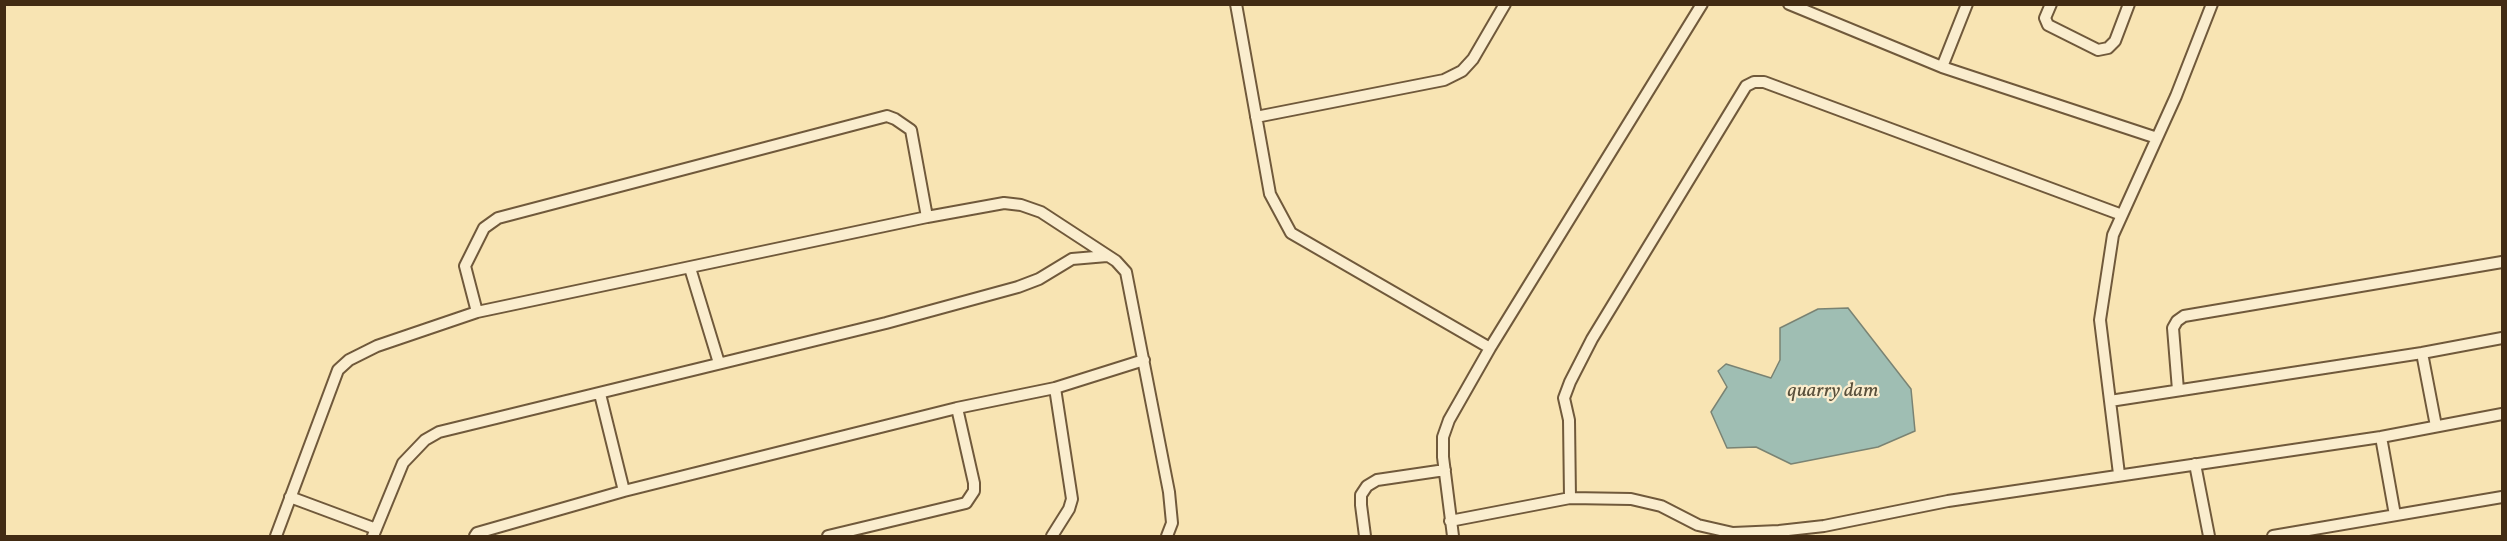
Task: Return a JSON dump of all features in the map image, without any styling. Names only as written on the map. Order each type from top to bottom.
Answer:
[{"type":"street","points":[[1236,4],[1270,194],[1291,233],[1491,348]]},
{"type":"street","points":[[1256,117],[1444,80],[1462,71],[1473,59],[1505,4]]},
{"type":"street","points":[[1453,537],[1443,437],[1449,420],[1702,4]]},
{"type":"street","points":[[1789,4],[1942,67],[2157,138]]},
{"type":"street","points":[[1942,67],[1967,4]]},
{"type":"street","points":[[2051,4],[2045,18],[2048,25],[2098,50],[2108,48],[2115,40],[2129,4]]},
{"type":"street","points":[[2119,474],[2100,320],[2113,235],[2176,96],[2212,4]]},
{"type":"street","points":[[1570,498],[1569,420],[1564,398],[1570,382],[1592,339],[1746,86],[1754,82],[1764,82],[2122,215]]},
{"type":"street","points":[[477,312],[465,267],[484,228],[498,218],[887,116],[911,129],[927,217]]},
{"type":"street","points":[[276,537],[338,370],[349,360],[377,346],[477,312],[927,217],[1005,203],[1021,205],[1041,212],[1122,265],[1126,272],[1169,492],[1172,523],[1167,537]]},
{"type":"street","points":[[290,497],[374,533],[403,463],[424,440],[439,432],[886,323],[1018,287],[1039,279],[1072,259],[1107,256]]},
{"type":"street","points":[[2178,390],[2173,328],[2184,316],[2502,262]]},
{"type":"street","points":[[690,268],[719,363]]},
{"type":"street","points":[[2110,400],[2422,353],[2502,338]]},
{"type":"street","points":[[2422,353],[2436,426]]},
{"type":"street","points":[[476,537],[477,533],[624,491],[957,408],[1055,388],[1144,360]]},
{"type":"street","points":[[1052,537],[1072,499],[1055,388]]},
{"type":"street","points":[[600,394],[624,491]]},
{"type":"street","points":[[828,537],[966,504],[974,491],[974,483],[957,408]]},
{"type":"street","points":[[1450,521],[1570,498],[1630,499],[1661,506],[1698,525],[1733,533],[1779,531],[1824,526],[1948,501],[2119,474],[2381,437],[2502,414]]},
{"type":"street","points":[[2381,437],[2395,515]]},
{"type":"street","points":[[2195,464],[2209,537]]},
{"type":"street","points":[[1365,537],[1361,495],[1367,486],[1377,480],[1445,470]]},
{"type":"street","points":[[2273,537],[2502,497]]},
{"type":"water","name":"quarry dam","points":[[1848,308],[1911,389],[1915,431],[1878,447],[1791,464],[1756,447],[1727,448],[1711,412],[1727,387],[1718,371],[1726,364],[1771,378],[1780,360],[1780,328],[1818,309]]}]
